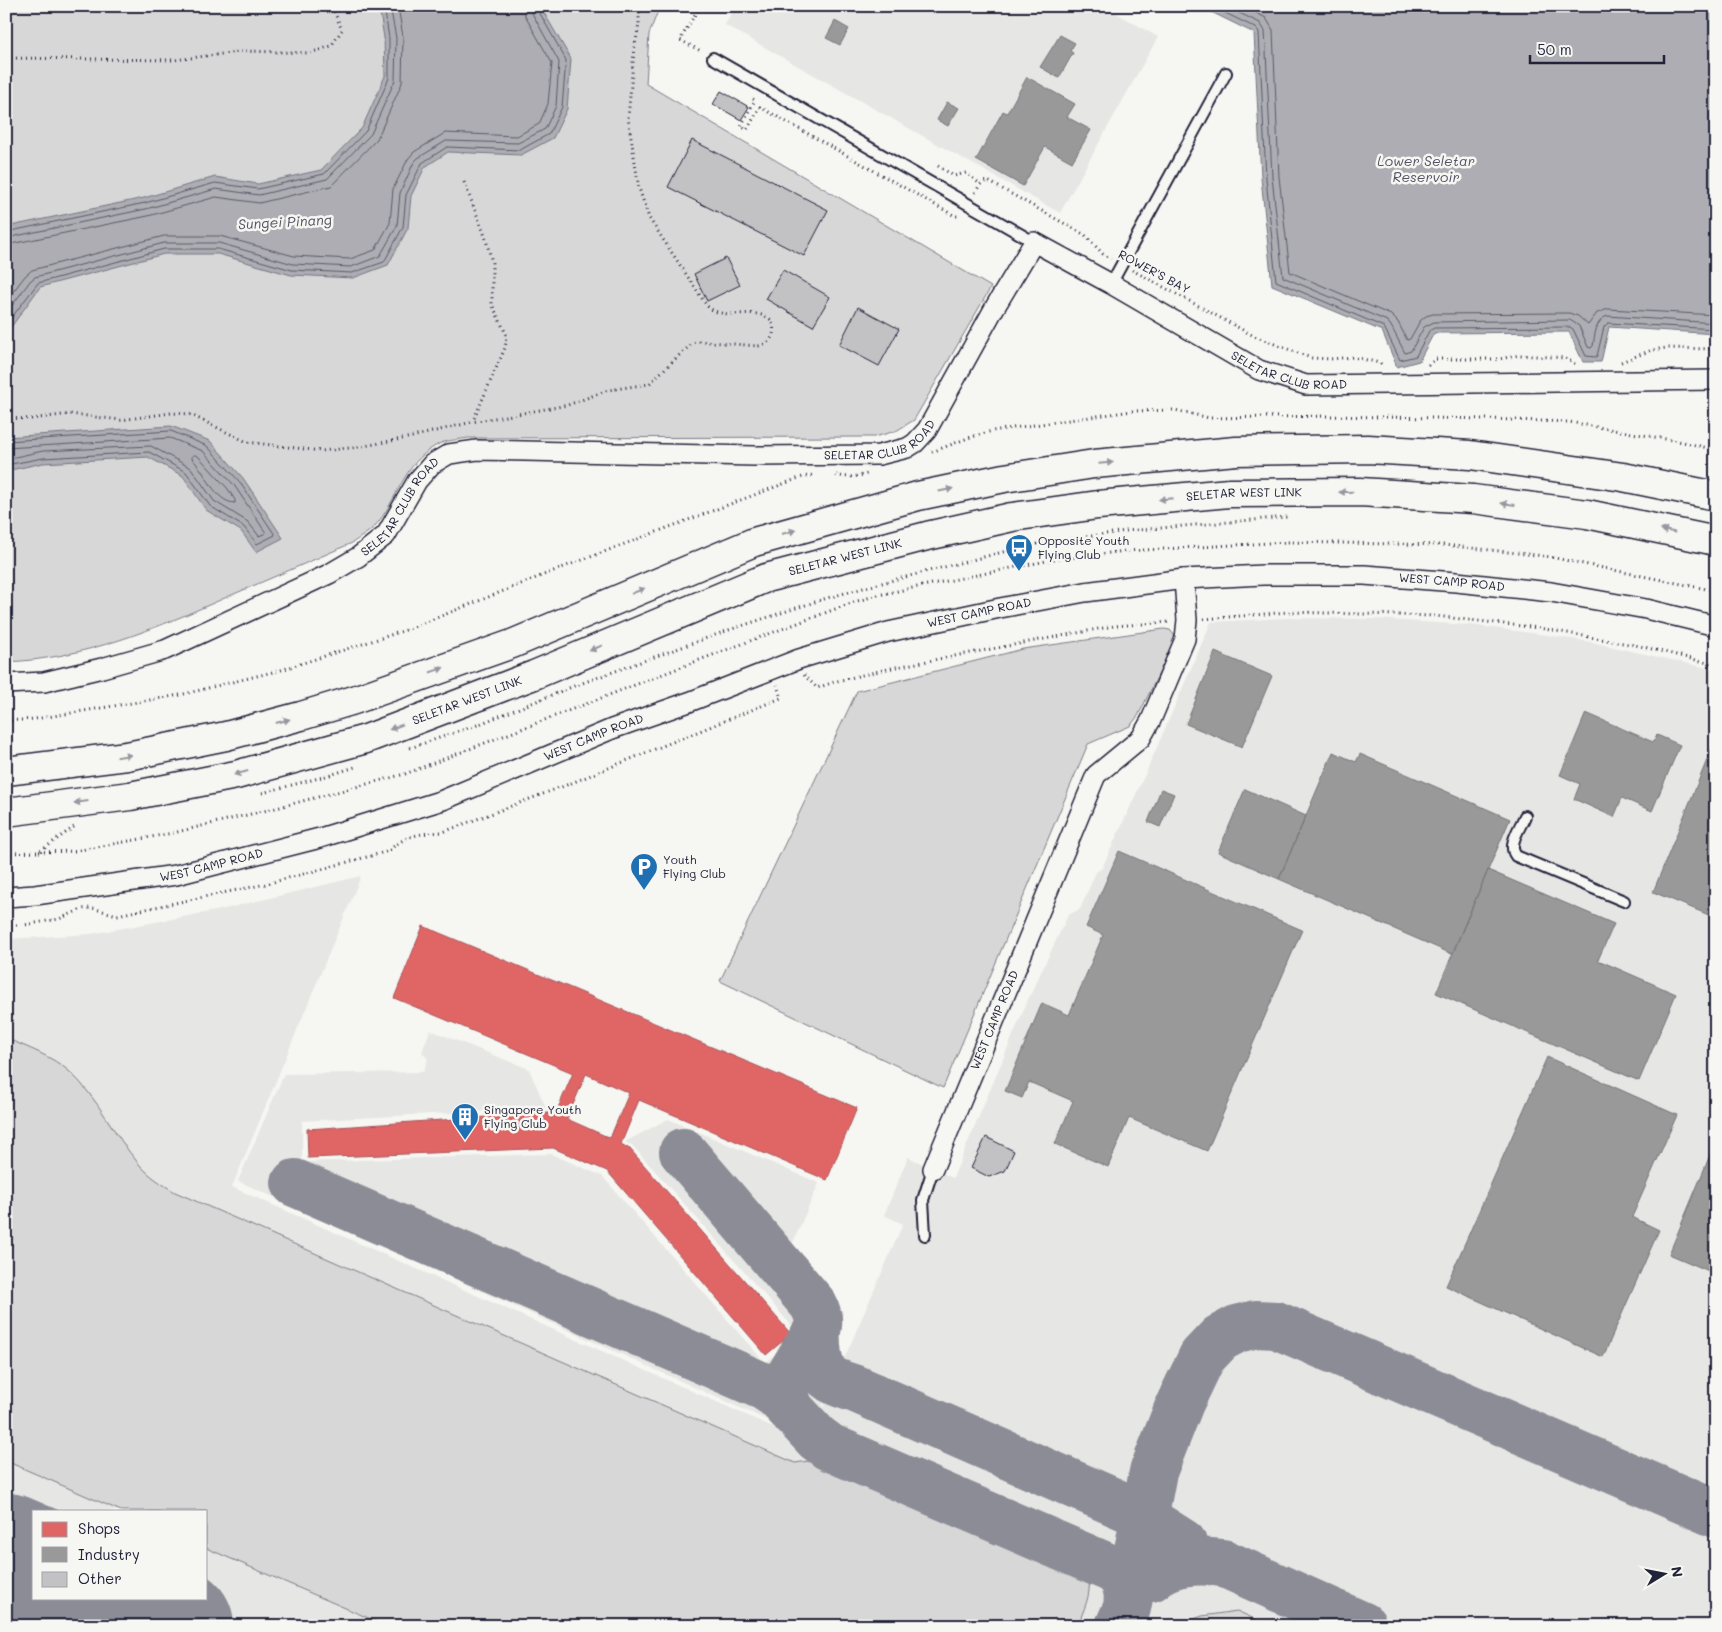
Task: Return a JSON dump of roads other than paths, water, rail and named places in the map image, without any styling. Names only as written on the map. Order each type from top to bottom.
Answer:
[{"type":"main road","points":[[6,771],[127,756],[226,736],[354,700],[512,644],[754,542],[918,496],[1004,478],[1094,464],[1236,451],[1387,450],[1470,454],[1623,477],[1716,496]]},
{"type":"main road","name":"SELETAR WEST LINK","points":[[6,812],[130,796],[226,777],[366,738],[534,675],[766,578],[927,536],[1012,517],[1098,505],[1229,493],[1360,492],[1473,499],[1587,514],[1716,541]]},
{"type":"main road","points":[[512,644],[573,634],[628,613],[634,615],[641,629]]},
{"type":"street","name":"SELETAR CLUB ROAD","points":[[6,684],[44,682],[165,650],[329,574],[358,557],[386,535],[418,481],[432,464],[449,454],[477,450],[755,456],[879,455],[907,448],[915,443],[927,430],[994,307],[1034,242],[1111,284],[1259,370],[1306,385],[1716,380]]},
{"type":"street","name":"WEST CAMP ROAD","points":[[6,897],[35,895],[176,874],[320,838],[443,800],[612,730],[799,659],[858,640],[972,614],[1085,592],[1184,580],[1263,575],[1364,575],[1551,592],[1646,609],[1716,626]]},
{"type":"street","name":"WEST CAMP ROAD","points":[[933,1169],[1096,775],[1141,738],[1151,720],[1185,639],[1187,620],[1184,580]]},
{"type":"lane","points":[[713,58],[1034,242]]},
{"type":"lane","points":[[1111,284],[1226,73]]},
{"type":"lane","points":[[1525,816],[1513,842],[1513,853],[1516,856],[1624,901]]},
{"type":"lane","points":[[925,1235],[923,1200],[933,1169]]},
{"type":"water","name":"Sungei Pinang","points":[[379,6],[540,6],[571,59],[567,109],[553,138],[521,155],[448,152],[425,167],[411,196],[408,228],[388,265],[353,278],[291,275],[218,254],[164,254],[40,287],[6,334],[6,227],[144,198],[215,177],[258,184],[321,170],[362,128],[385,76],[384,38]]},
{"type":"water","name":"Lower Seletar Reservoir","points":[[1199,6],[1716,6],[1716,334],[1609,327],[1601,362],[1583,362],[1569,332],[1434,333],[1419,361],[1397,367],[1382,331],[1272,285],[1261,178],[1254,33]]},
{"type":"water","points":[[171,426],[210,441],[243,478],[283,538],[256,552],[241,531],[206,510],[183,476],[148,457],[43,463],[6,471],[6,437]]},
{"type":"place","name":"Opposite Youth Flying Club","points":[[1019,572]]},
{"type":"place","name":"Youth Flying Club","points":[[644,891]]},
{"type":"place","name":"Singapore Youth Flying Club","points":[[465,1141]]}]
